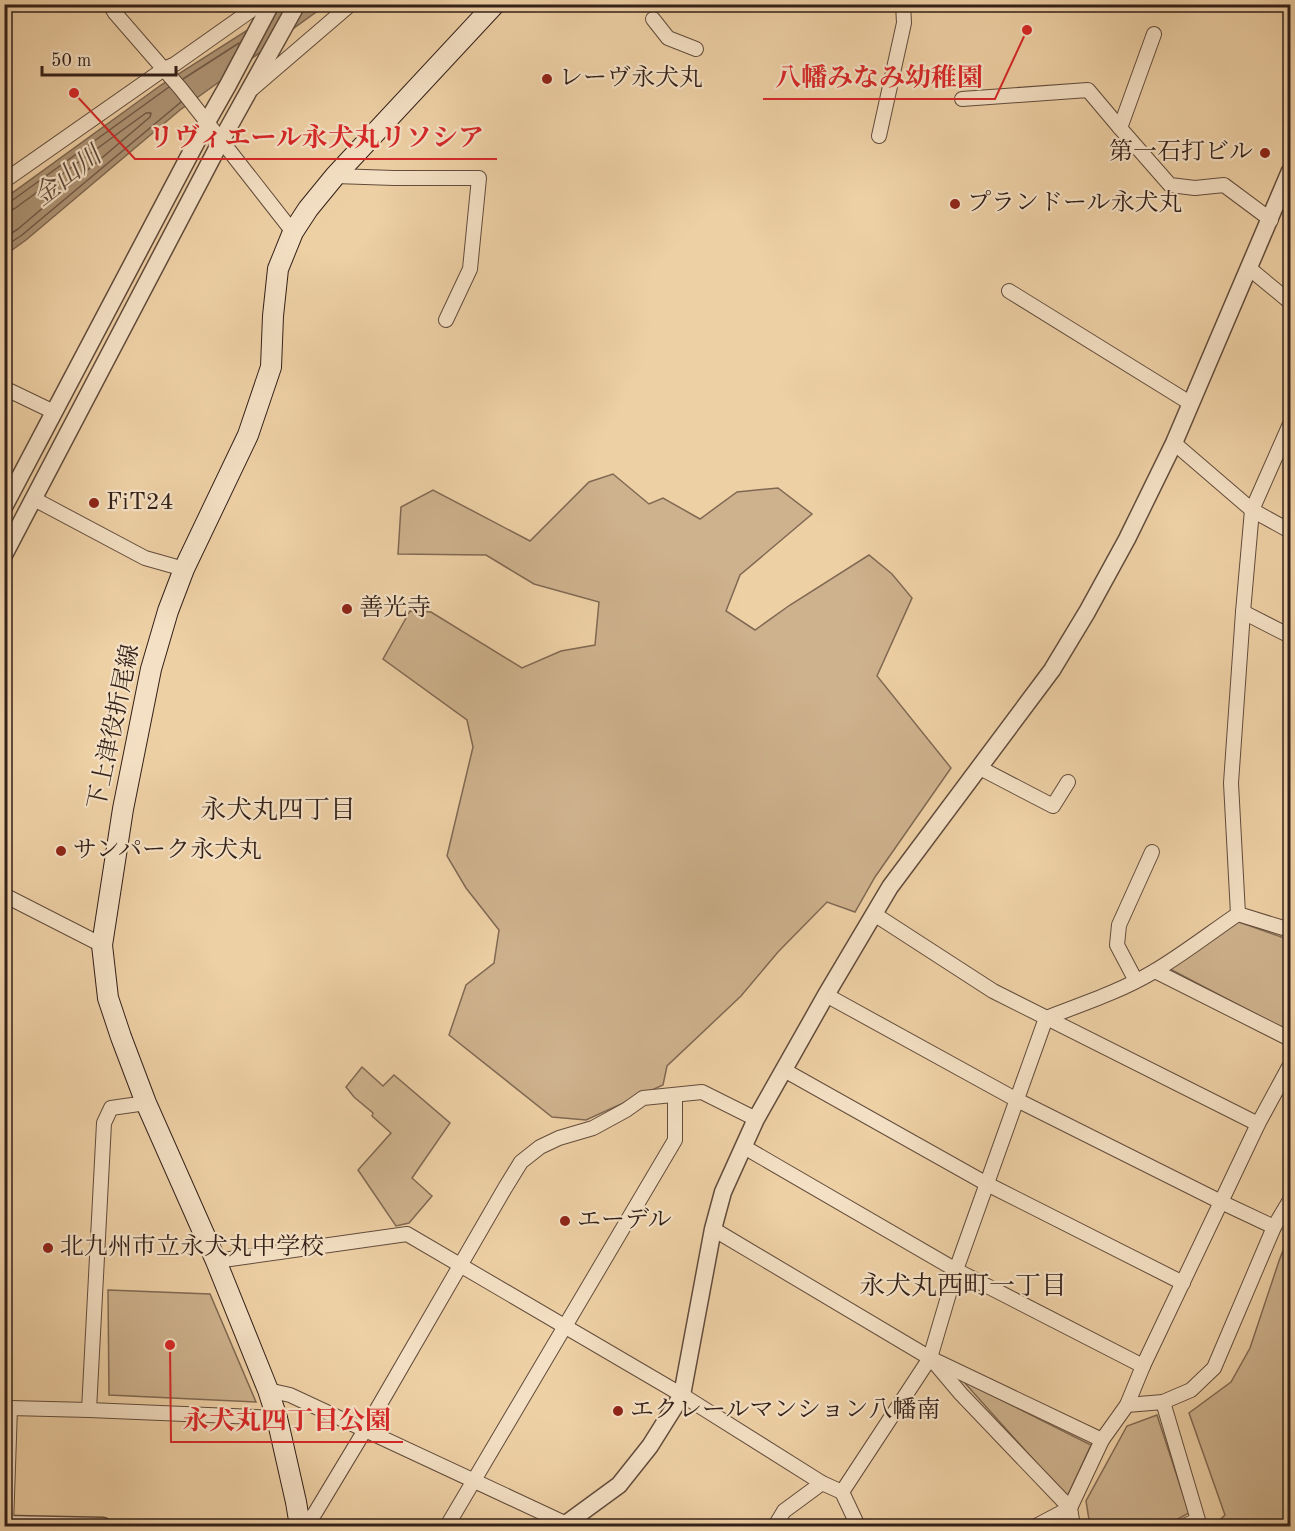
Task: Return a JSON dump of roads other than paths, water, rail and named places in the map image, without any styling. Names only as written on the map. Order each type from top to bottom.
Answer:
[{"type":"main road","name":"下上津役折尾線","points":[[302,1527],[267,1390],[216,1261],[146,1103],[121,1038],[108,998],[102,945],[123,809],[151,669],[168,611],[184,569],[248,435],[271,367],[278,269],[293,232],[308,209],[335,176],[495,4]]},
{"type":"street","points":[[110,4],[293,232]]},
{"type":"street","points":[[4,182],[260,4]]},
{"type":"street","points":[[4,507],[54,412],[201,115],[228,85],[271,4]]},
{"type":"street","points":[[4,555],[221,141],[297,4]]},
{"type":"street","points":[[248,93],[351,4]]},
{"type":"street","points":[[879,136],[904,23],[903,4]]},
{"type":"street","points":[[653,19],[668,38],[696,49]]},
{"type":"street","points":[[1120,128],[1154,34]]},
{"type":"street","points":[[962,99],[1088,90],[1170,185],[1196,188],[1224,185],[1271,220]]},
{"type":"street","points":[[267,1390],[290,1395],[567,1526],[619,1485],[650,1446],[682,1395],[713,1230],[723,1192],[756,1119],[890,887],[980,768],[1064,651],[1127,539],[1174,443],[1290,171]]},
{"type":"street","points":[[335,176],[479,178],[470,269],[446,320]]},
{"type":"street","points":[[1250,269],[1290,302]]},
{"type":"street","points":[[1010,291],[1190,403]]},
{"type":"street","points":[[4,388],[54,412]]},
{"type":"street","points":[[1238,914],[1231,783],[1252,510],[1290,428]]},
{"type":"street","points":[[1174,443],[1252,510],[1290,531]]},
{"type":"street","points":[[34,499],[145,558],[184,569]]},
{"type":"street","points":[[1243,612],[1290,636]]},
{"type":"street","points":[[980,768],[1053,806],[1068,782]]},
{"type":"street","points":[[1136,981],[1118,945],[1119,925],[1152,852]]},
{"type":"street","points":[[4,895],[102,945]]},
{"type":"street","points":[[874,914],[993,991],[1258,1124]]},
{"type":"street","points":[[1238,914],[1290,930]]},
{"type":"street","points":[[842,1492],[930,1358],[956,1270],[1046,1018],[1155,971],[1238,914]]},
{"type":"street","points":[[1155,971],[1290,1039]]},
{"type":"street","points":[[826,995],[1017,1100],[1274,1227]]},
{"type":"street","points":[[784,1070],[987,1184],[1183,1283]]},
{"type":"street","points":[[1073,1527],[1070,1508],[1102,1440],[1126,1405],[1258,1124],[1289,1071]]},
{"type":"street","points":[[302,1527],[315,1513],[365,1430],[521,1162],[540,1147],[559,1138],[593,1128],[644,1098],[702,1092],[756,1119]]},
{"type":"street","points":[[447,1527],[675,1140],[675,1095]]},
{"type":"street","points":[[89,1410],[104,1123],[111,1108],[146,1103]]},
{"type":"street","points":[[744,1147],[956,1270],[1143,1366]]},
{"type":"street","points":[[1126,1405],[1163,1402],[1191,1390],[1214,1368],[1274,1227],[1290,1200]]},
{"type":"street","points":[[713,1230],[930,1358],[1102,1440]]},
{"type":"street","points":[[216,1261],[407,1234],[682,1395],[822,1483],[842,1492],[858,1527]]},
{"type":"street","points":[[930,1358],[961,1394],[1070,1508]]},
{"type":"street","points":[[1163,1402],[1198,1520],[1184,1527]]},
{"type":"street","points":[[103,1527],[6,1525],[10,1408],[276,1418]]},
{"type":"street","points":[[775,1527],[784,1510],[822,1483]]},
{"type":"street","points":[[1036,1527],[1070,1508]]},
{"type":"water","name":"金山川","points":[[284,5],[326,5],[180,110],[26,240],[5,255],[4,199],[161,85]]},
{"type":"place","name":"八幡みなみ幼稚園","points":[[1027,30]]},
{"type":"place","name":"レーヴ永犬丸","points":[[547,79]]},
{"type":"place","name":"リヴィエール永犬丸リソシア","points":[[74,93]]},
{"type":"place","name":"第一石打ビル","points":[[1265,153]]},
{"type":"place","name":"プランドール永犬丸","points":[[955,204]]},
{"type":"place","name":"FiT24","points":[[94,503]]},
{"type":"place","name":"善光寺","points":[[347,609]]},
{"type":"place","name":"サンパーク永犬丸","points":[[61,851]]},
{"type":"place","name":"エーデル","points":[[565,1221]]},
{"type":"place","name":"北九州市立永犬丸中学校","points":[[48,1248]]},
{"type":"place","name":"永犬丸四丁目公園","points":[[170,1345]]},
{"type":"place","name":"エクレールマンション八幡南","points":[[618,1411]]},
{"type":"district","name":"永犬丸四丁目","points":[[278,811]]},
{"type":"district","name":"永犬丸西町一丁目","points":[[963,1287]]}]
